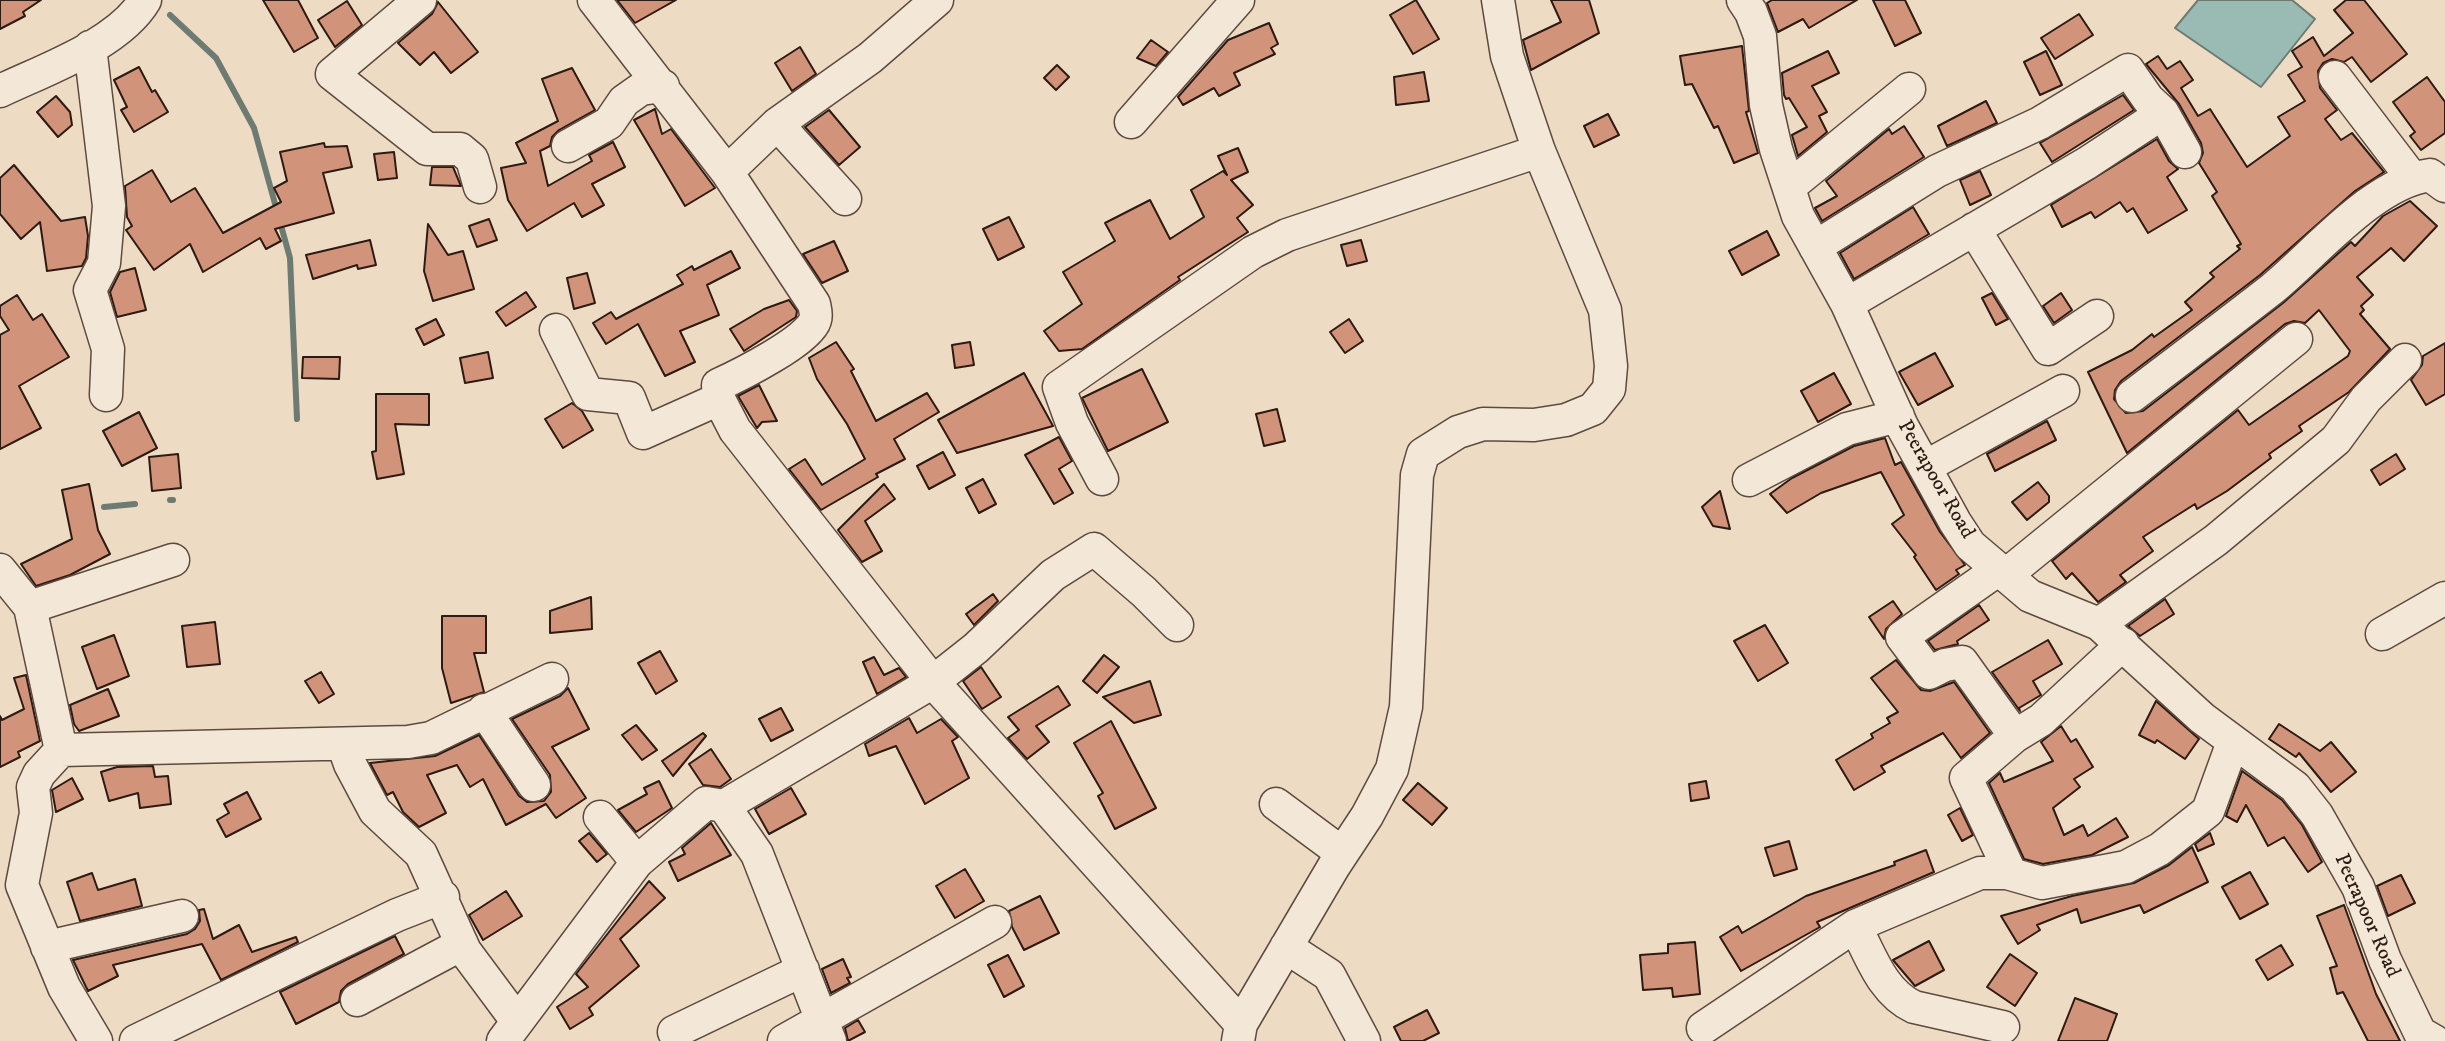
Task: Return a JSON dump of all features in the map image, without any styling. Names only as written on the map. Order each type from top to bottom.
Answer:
[{"type":"street","points":[[0,91],[90,47],[121,26],[145,0]]},
{"type":"street","points":[[420,0],[332,74],[427,149],[460,149],[472,159],[480,187]]},
{"type":"street","points":[[594,0],[727,172],[814,304],[816,318],[810,329],[760,365],[718,385],[719,399],[735,430],[933,682],[1240,1032],[1286,947],[1367,816],[1392,769],[1406,708],[1417,475],[1423,454],[1437,442],[1483,424],[1534,425],[1566,420],[1593,409],[1609,389],[1611,366],[1605,310],[1539,151],[1507,56],[1498,0]]},
{"type":"street","points":[[727,172],[777,124],[870,58],[937,0]]},
{"type":"street","points":[[1131,122],[1238,0]]},
{"type":"street","name":"Peerapoor Road","points":[[1743,0],[1751,12],[1760,36],[1766,104],[1798,216],[1847,304],[1898,416],[1970,545],[2030,596],[2111,634],[2202,718],[2295,787],[2317,815],[2358,887],[2385,960],[2420,1033],[2434,1041]]},
{"type":"street","points":[[90,47],[109,206],[104,263],[90,290],[108,349],[106,395]]},
{"type":"street","points":[[1815,247],[1937,171],[2040,123],[2127,70],[2148,99],[2163,113],[2185,152]]},
{"type":"street","points":[[2335,77],[2412,178]]},
{"type":"street","points":[[568,146],[609,123],[624,102],[641,89],[663,86]]},
{"type":"street","points":[[1789,187],[1824,162],[1846,139],[1909,89]]},
{"type":"street","points":[[1847,304],[2087,163],[2163,113]]},
{"type":"street","points":[[777,124],[845,199]]},
{"type":"street","points":[[1102,478],[1072,423],[1059,387],[1253,252],[1287,234],[1539,151]]},
{"type":"street","points":[[2132,396],[2274,287],[2344,222],[2412,178],[2430,176],[2445,186]]},
{"type":"street","points":[[1974,229],[2048,349],[2097,316]]},
{"type":"street","points":[[556,330],[588,394],[629,398],[643,433],[719,399]]},
{"type":"street","points":[[2015,736],[1962,662],[1945,665],[1929,673],[1902,637],[2002,572],[2296,339]]},
{"type":"street","points":[[2011,874],[1966,778],[2015,736],[2041,720],[2111,634],[2336,440],[2365,399],[2405,360]]},
{"type":"street","points":[[1925,467],[2063,391]]},
{"type":"street","points":[[1749,480],[1847,429],[1898,416]]},
{"type":"street","points":[[343,744],[350,764],[375,810],[421,854],[443,897],[462,944],[510,1031],[637,862],[706,803],[724,806],[933,682],[976,648],[1053,575],[1094,549],[1177,625]]},
{"type":"street","points":[[30,607],[173,560]]},
{"type":"street","points":[[0,570],[30,607],[61,750]]},
{"type":"street","points":[[2382,634],[2445,598]]},
{"type":"street","points":[[96,1041],[64,987],[22,885],[14,857],[36,813],[33,787],[39,774],[61,750],[343,744],[431,738],[552,679]]},
{"type":"street","points":[[484,710],[534,785]]},
{"type":"street","points":[[1703,1028],[1854,926],[1980,873],[2011,874],[2042,883],[2126,867],[2160,849],[2208,811],[2233,742]]},
{"type":"street","points":[[1276,804],[1342,853]]},
{"type":"street","points":[[724,806],[757,854],[827,1030]]},
{"type":"street","points":[[600,817],[637,862]]},
{"type":"street","points":[[136,1041],[397,915],[443,897]]},
{"type":"street","points":[[47,947],[182,916]]},
{"type":"street","points":[[784,1041],[827,1030],[995,922]]},
{"type":"street","points":[[1854,926],[1889,988],[1902,1001],[1914,1007],[2003,1027]]},
{"type":"street","points":[[356,1000],[462,944]]},
{"type":"street","points":[[1286,947],[1329,975],[1364,1041]]},
{"type":"street","points":[[674,1032],[803,970]]},
{"type":"water","points":[[2198,0],[2292,0],[2315,19],[2261,87],[2175,28]]},
{"type":"building","points":[[0,0],[41,0],[23,12],[25,16],[0,29]]},
{"type":"building","points":[[263,0],[298,0],[318,38],[294,52]]},
{"type":"building","points":[[617,0],[676,0],[635,23]]},
{"type":"building","points":[[1416,0],[1439,39],[1413,54],[1390,15]]},
{"type":"building","points":[[1551,0],[1589,0],[1599,33],[1531,70],[1523,40],[1561,22]]},
{"type":"building","points":[[1772,0],[1857,0],[1809,28],[1803,19],[1778,32],[1767,3]]},
{"type":"building","points":[[1873,0],[1905,0],[1921,33],[1895,46]]},
{"type":"building","points":[[2346,0],[2364,0],[2407,54],[2371,82],[2352,57],[2344,62],[2332,59],[2323,63],[2318,71],[2320,88],[2337,110],[2325,119],[2341,140],[2352,133],[2384,172],[2355,191],[2260,275],[2121,381],[2115,390],[2114,399],[2126,413],[2143,411],[2283,303],[2351,242],[2355,246],[2383,216],[2410,201],[2437,226],[2404,261],[2391,248],[2357,277],[2373,295],[2361,306],[2364,310],[2360,314],[2390,349],[2349,392],[2299,426],[2302,431],[2269,454],[2271,458],[2227,491],[2197,509],[2195,504],[2143,537],[2153,551],[2120,575],[2126,582],[2098,602],[2072,573],[2066,579],[2052,561],[2238,410],[2249,425],[2348,356],[2350,351],[2319,310],[2305,323],[2294,321],[2285,324],[2127,453],[2088,372],[2132,350],[2152,334],[2154,337],[2192,310],[2185,302],[2214,277],[2210,273],[2240,249],[2237,246],[2241,244],[2212,196],[2217,192],[2199,163],[2203,153],[2201,143],[2179,104],[2146,64],[2158,56],[2167,69],[2180,61],[2193,80],[2181,88],[2198,116],[2210,109],[2247,167],[2290,136],[2278,117],[2305,101],[2288,75],[2302,67],[2292,51],[2313,37],[2324,56],[2353,33],[2334,10]]},
{"type":"building","points":[[347,1],[362,25],[335,47],[318,20]]},
{"type":"building","points":[[438,2],[478,52],[451,73],[434,52],[420,65],[398,43],[432,14]]},
{"type":"building","points":[[2079,14],[2093,35],[2055,59],[2041,38]]},
{"type":"building","points":[[1269,23],[1278,44],[1271,48],[1275,54],[1234,73],[1240,85],[1219,96],[1214,88],[1183,105],[1178,97],[1228,40]]},
{"type":"building","points":[[1151,40],[1168,52],[1156,66],[1137,58]]},
{"type":"building","points":[[1742,46],[1749,111],[1746,112],[1758,153],[1734,163],[1718,126],[1714,128],[1692,84],[1685,85],[1680,56]]},
{"type":"building","points":[[800,47],[816,74],[792,91],[775,63]]},
{"type":"building","points":[[1828,51],[1839,73],[1812,86],[1827,112],[1819,116],[1827,132],[1798,156],[1792,135],[1807,127],[1789,98],[1786,99],[1784,95],[1782,73]]},
{"type":"building","points":[[2046,51],[2062,85],[2040,95],[2024,62]]},
{"type":"building","points":[[1057,65],[1069,77],[1056,90],[1044,78]]},
{"type":"building","points":[[139,67],[152,92],[155,90],[168,112],[134,132],[121,110],[127,107],[114,80]]},
{"type":"building","points":[[572,68],[595,110],[559,130],[552,137],[550,146],[540,151],[548,186],[592,161],[589,155],[613,142],[625,167],[592,184],[604,205],[582,217],[574,203],[527,231],[508,200],[501,168],[526,163],[516,143],[558,121],[542,79]]},
{"type":"building","points":[[1424,72],[1429,101],[1396,105],[1394,77]]},
{"type":"building","points":[[2427,77],[2445,102],[2445,133],[2421,150],[2410,136],[2415,132],[2393,102]]},
{"type":"building","points":[[2123,95],[2134,110],[2052,162],[2040,143]]},
{"type":"building","points":[[56,96],[70,112],[72,125],[58,137],[37,112]]},
{"type":"building","points":[[1986,101],[1997,123],[1947,146],[1938,126]]},
{"type":"building","points":[[655,109],[662,134],[671,129],[715,188],[685,206],[634,120]]},
{"type":"building","points":[[829,110],[860,147],[839,165],[805,127]]},
{"type":"building","points":[[1608,114],[1619,135],[1594,147],[1584,126]]},
{"type":"building","points":[[1904,126],[1924,157],[1822,221],[1815,208],[1837,196],[1826,181],[1889,129],[1892,134]]},
{"type":"building","points":[[2157,139],[2169,161],[2178,169],[2167,177],[2187,210],[2148,233],[2133,208],[2127,212],[2120,202],[2095,218],[2091,212],[2062,227],[2051,205]]},
{"type":"building","points":[[324,143],[325,147],[347,146],[352,167],[323,173],[334,213],[275,229],[281,241],[266,249],[260,238],[203,272],[190,244],[154,270],[126,230],[132,226],[127,217],[125,186],[152,170],[171,202],[195,188],[223,233],[281,202],[274,188],[287,181],[280,152]]},
{"type":"building","points":[[1238,148],[1248,172],[1231,180],[1253,205],[1237,218],[1248,232],[1178,277],[1180,280],[1082,349],[1059,351],[1044,331],[1082,304],[1063,272],[1115,241],[1105,223],[1150,200],[1170,239],[1204,217],[1191,190],[1223,171],[1227,175],[1218,156]]},
{"type":"building","points":[[394,152],[397,178],[378,180],[374,154]]},
{"type":"building","points":[[14,165],[61,221],[85,217],[88,236],[86,258],[82,266],[47,271],[40,222],[21,239],[0,214],[0,178]]},
{"type":"building","points":[[432,167],[453,167],[461,186],[430,185]]},
{"type":"building","points":[[1980,171],[1991,195],[1970,205],[1960,180]]},
{"type":"building","points":[[1913,207],[1929,234],[1854,279],[1840,253]]},
{"type":"building","points":[[1009,217],[1024,247],[998,260],[983,229]]},
{"type":"building","points":[[489,219],[497,240],[477,247],[469,226]]},
{"type":"building","points":[[428,224],[448,255],[463,251],[474,289],[433,301],[424,271]]},
{"type":"building","points":[[1767,231],[1779,255],[1742,275],[1729,251]]},
{"type":"building","points":[[370,240],[376,265],[358,269],[357,265],[313,279],[306,255]]},
{"type":"building","points":[[1361,240],[1367,261],[1347,266],[1341,245]]},
{"type":"building","points":[[834,241],[848,271],[822,283],[803,254]]},
{"type":"building","points":[[731,251],[740,268],[707,285],[719,315],[680,331],[695,362],[665,376],[638,324],[606,344],[593,323],[611,312],[616,319],[683,284],[677,275],[692,266],[694,270]]},
{"type":"building","points":[[135,268],[146,310],[117,317],[110,292],[120,272]]},
{"type":"building","points":[[587,273],[595,303],[574,309],[567,278]]},
{"type":"building","points":[[526,292],[536,307],[506,326],[496,312]]},
{"type":"building","points":[[1992,293],[2008,319],[1996,325],[1982,298]]},
{"type":"building","points":[[2061,293],[2072,310],[2054,323],[2043,306]]},
{"type":"building","points":[[17,295],[33,320],[42,314],[69,357],[19,386],[41,428],[0,449],[0,335],[9,330],[0,316],[0,306]]},
{"type":"building","points":[[789,300],[797,311],[796,317],[744,351],[730,329],[764,309]]},
{"type":"building","points":[[436,319],[444,335],[424,345],[416,329]]},
{"type":"building","points":[[1349,319],[1363,341],[1345,353],[1330,332]]},
{"type":"building","points":[[836,342],[854,369],[851,371],[876,421],[927,393],[939,412],[894,439],[905,459],[876,474],[878,477],[821,510],[789,469],[805,459],[822,485],[865,459],[847,424],[817,379],[809,358]]},
{"type":"building","points":[[970,342],[974,365],[955,368],[952,345]]},
{"type":"building","points":[[2445,343],[2445,394],[2426,405],[2411,380],[2422,365],[2423,356]]},
{"type":"building","points":[[488,352],[493,378],[465,383],[460,358]]},
{"type":"building","points":[[1935,353],[1953,386],[1918,405],[1899,372]]},
{"type":"building","points":[[303,357],[340,357],[339,379],[302,378]]},
{"type":"building","points":[[1142,369],[1168,422],[1108,451],[1082,398]]},
{"type":"building","points":[[1024,373],[1053,426],[957,453],[938,420]]},
{"type":"building","points":[[1834,373],[1851,404],[1818,422],[1801,391]]},
{"type":"building","points":[[759,385],[777,421],[762,422],[757,428],[738,396]]},
{"type":"building","points":[[376,394],[429,394],[429,425],[395,424],[404,474],[377,479],[372,452],[376,451]]},
{"type":"building","points":[[572,403],[582,411],[593,430],[563,448],[545,419]]},
{"type":"building","points":[[1277,409],[1285,441],[1264,446],[1256,414]]},
{"type":"building","points":[[139,412],[157,448],[122,466],[103,431]]},
{"type":"building","points":[[2047,421],[2056,440],[1995,471],[1987,454]]},
{"type":"building","points":[[1059,437],[1072,461],[1059,469],[1073,493],[1054,504],[1025,455]]},
{"type":"building","points":[[1885,438],[1895,465],[1901,462],[1940,532],[1965,565],[1956,570],[1959,574],[1936,590],[1914,557],[1916,555],[1892,524],[1904,515],[1881,472],[1821,493],[1787,513],[1770,494],[1792,478],[1854,446]]},
{"type":"building","points":[[943,452],[955,475],[929,489],[917,466]]},
{"type":"building","points":[[178,454],[181,488],[152,491],[149,457]]},
{"type":"building","points":[[2396,454],[2405,469],[2380,485],[2371,470]]},
{"type":"building","points":[[983,479],[996,504],[979,513],[966,488]]},
{"type":"building","points":[[2038,482],[2049,496],[2049,502],[2027,520],[2012,502]]},
{"type":"building","points":[[89,484],[98,530],[110,554],[70,575],[36,586],[21,564],[72,539],[62,490]]},
{"type":"building","points":[[884,484],[895,499],[865,521],[882,551],[862,562],[838,530]]},
{"type":"building","points":[[1720,491],[1730,529],[1713,526],[1702,507]]},
{"type":"building","points":[[993,594],[998,601],[974,625],[966,614]]},
{"type":"building","points":[[591,597],[592,629],[550,633],[550,611]]},
{"type":"building","points":[[2165,599],[2174,614],[2140,636],[2128,626]]},
{"type":"building","points":[[1893,601],[1902,614],[1886,629],[1884,639],[1869,617]]},
{"type":"building","points":[[1979,605],[1989,620],[1957,641],[1958,644],[1935,650],[1928,641]]},
{"type":"building","points":[[442,616],[486,616],[486,653],[474,653],[484,692],[451,703],[442,668]]},
{"type":"building","points":[[215,622],[220,664],[187,667],[182,626]]},
{"type":"building","points":[[1765,625],[1788,663],[1758,681],[1734,641]]},
{"type":"building","points":[[114,635],[129,676],[97,689],[82,647]]},
{"type":"building","points":[[2048,640],[2062,664],[2033,681],[2041,695],[2019,708],[2020,711],[1992,672]]},
{"type":"building","points":[[660,651],[677,681],[656,694],[638,663]]},
{"type":"building","points":[[1104,655],[1119,667],[1097,693],[1083,681]]},
{"type":"building","points":[[874,657],[884,675],[899,668],[906,677],[877,694],[863,662]]},
{"type":"building","points":[[1896,660],[1921,690],[1930,691],[1954,682],[1990,733],[1961,758],[1943,733],[1881,766],[1885,772],[1854,790],[1836,760],[1873,738],[1871,734],[1890,723],[1887,718],[1898,712],[1871,678]]},
{"type":"building","points":[[981,667],[1001,697],[982,709],[963,681]]},
{"type":"building","points":[[321,672],[334,694],[319,703],[305,681]]},
{"type":"building","points":[[26,675],[40,741],[18,752],[20,757],[0,767],[0,716],[2,720],[24,709],[14,678]]},
{"type":"building","points":[[1150,681],[1161,715],[1134,723],[1103,697]]},
{"type":"building","points":[[1058,686],[1070,705],[1036,726],[1049,742],[1027,759],[1008,738],[1019,730],[1008,717]]},
{"type":"building","points":[[568,688],[589,729],[552,747],[586,798],[556,818],[546,804],[506,825],[483,779],[470,787],[457,765],[427,775],[446,813],[419,827],[403,812],[393,792],[387,795],[370,763],[435,756],[479,735],[519,796],[527,802],[544,801],[551,792],[550,775],[512,719],[560,696]]},
{"type":"building","points":[[108,689],[119,716],[79,731],[74,724],[70,705]]},
{"type":"building","points":[[2156,701],[2199,739],[2185,759],[2157,740],[2155,743],[2139,735]]},
{"type":"building","points":[[781,708],[793,730],[771,741],[759,719]]},
{"type":"building","points":[[909,718],[917,733],[941,719],[958,737],[952,741],[969,778],[925,804],[896,746],[869,756],[865,744]]},
{"type":"building","points":[[1111,721],[1156,808],[1115,829],[1098,796],[1103,793],[1074,743]]},
{"type":"building","points":[[2279,724],[2320,751],[2331,742],[2356,772],[2331,792],[2299,753],[2296,757],[2269,739]]},
{"type":"building","points":[[636,725],[657,750],[642,760],[622,735]]},
{"type":"building","points":[[2061,726],[2071,742],[2076,739],[2093,767],[2074,779],[2080,787],[2053,808],[2064,835],[2083,825],[2088,836],[2116,818],[2128,837],[2092,855],[2043,864],[2024,859],[1989,783],[2000,773],[2004,782],[2053,761],[2041,742]]},
{"type":"building","points":[[703,733],[706,736],[673,776],[662,761]]},
{"type":"building","points":[[711,749],[731,779],[720,787],[703,785],[689,764]]},
{"type":"building","points":[[153,766],[155,777],[168,776],[171,804],[140,808],[138,793],[109,801],[101,772],[117,767]]},
{"type":"building","points":[[2242,771],[2282,800],[2302,825],[2322,862],[2308,872],[2284,837],[2268,846],[2246,805],[2237,822],[2226,816]]},
{"type":"building","points":[[72,778],[83,799],[56,812],[52,790]]},
{"type":"building","points":[[659,781],[672,808],[636,832],[618,810],[647,794],[644,788]]},
{"type":"building","points":[[1706,781],[1709,798],[1691,801],[1689,784]]},
{"type":"building","points":[[1418,783],[1447,808],[1432,825],[1403,800]]},
{"type":"building","points":[[791,788],[806,814],[769,834],[755,809]]},
{"type":"building","points":[[247,792],[261,819],[226,837],[217,820],[229,813],[224,804]]},
{"type":"building","points":[[1960,808],[1973,835],[1962,841],[1948,815]]},
{"type":"building","points":[[711,823],[731,855],[678,881],[669,862],[685,854],[682,848]]},
{"type":"building","points":[[589,833],[607,854],[597,862],[579,841]]},
{"type":"building","points":[[2210,833],[2214,844],[2198,851],[2195,844]]},
{"type":"building","points":[[1789,841],[1797,869],[1774,876],[1765,848]]},
{"type":"building","points":[[2192,847],[2208,882],[2144,913],[2140,905],[2081,923],[2077,909],[2037,925],[2040,930],[2018,944],[2001,916],[2072,896],[2134,883],[2169,865]]},
{"type":"building","points":[[1926,850],[1934,872],[1817,922],[1820,927],[1741,971],[1720,937],[1738,926],[1742,933],[1806,896],[1895,865],[1894,862]]},
{"type":"building","points":[[965,869],[984,901],[955,918],[936,886]]},
{"type":"building","points":[[2250,872],[2268,904],[2240,919],[2222,887]]},
{"type":"building","points":[[92,873],[98,890],[135,879],[142,906],[80,921],[67,882]]},
{"type":"building","points":[[2401,875],[2415,903],[2388,916],[2377,886]]},
{"type":"building","points":[[649,881],[665,898],[620,939],[639,966],[589,1008],[593,1015],[570,1029],[557,1007],[588,987],[576,974]]},
{"type":"building","points":[[506,891],[522,916],[483,940],[469,915]]},
{"type":"building","points":[[1040,896],[1059,933],[1024,950],[1012,927],[1009,911]]},
{"type":"building","points":[[2344,905],[2376,994],[2400,1041],[2368,1041],[2343,992],[2337,994],[2330,968],[2337,966],[2317,916]]},
{"type":"building","points":[[204,909],[213,939],[239,925],[252,952],[296,937],[298,942],[221,980],[202,944],[113,965],[118,976],[88,991],[73,960],[187,934],[195,929],[200,921],[199,910]]},
{"type":"building","points":[[395,936],[404,954],[348,984],[341,991],[339,1002],[296,1024],[280,992]]},
{"type":"building","points":[[1929,941],[1944,970],[1915,986],[1893,960]]},
{"type":"building","points":[[1695,942],[1700,994],[1673,997],[1672,988],[1643,990],[1640,955],[1668,953],[1668,944]]},
{"type":"building","points":[[2281,945],[2293,965],[2268,980],[2256,960]]},
{"type":"building","points":[[2010,954],[2037,973],[2015,1006],[1987,987]]},
{"type":"building","points":[[1008,955],[1024,986],[1004,997],[988,965]]},
{"type":"building","points":[[843,959],[851,977],[847,978],[850,983],[831,993],[822,969]]},
{"type":"building","points":[[2075,998],[2117,1014],[2107,1041],[2058,1041]]},
{"type":"building","points":[[1427,1010],[1439,1033],[1423,1041],[1401,1041],[1394,1027]]},
{"type":"building","points":[[858,1020],[865,1032],[848,1041],[845,1028]]},
{"type":"waterway","points":[[170,15],[216,58],[254,128],[290,258],[297,419]]},
{"type":"waterway","points":[[104,507],[135,504]]}]
